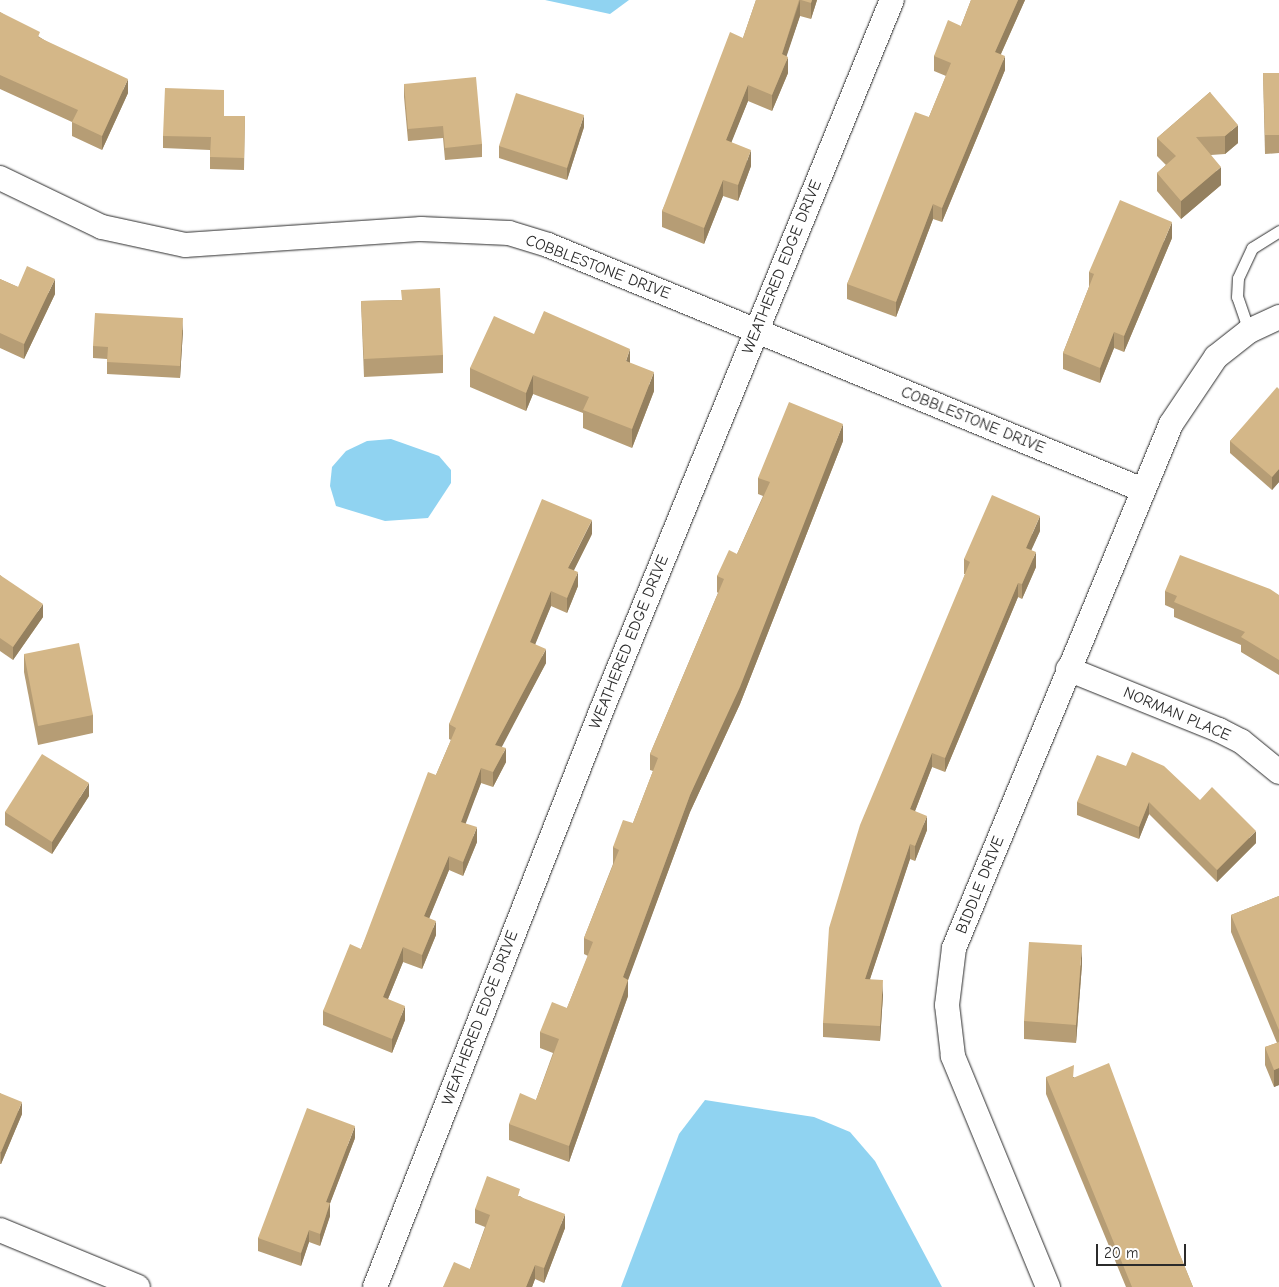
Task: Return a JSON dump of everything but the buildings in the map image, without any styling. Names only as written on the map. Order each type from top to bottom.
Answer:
[{"type":"street","name":"WEATHERED EDGE DRIVE","points":[[375,1287],[756,331],[892,0]]},
{"type":"street","name":"COBBLESTONE DRIVE","points":[[0,178],[102,227],[185,244],[421,228],[509,233],[548,244],[1143,490]]},
{"type":"street","name":"BIDDLE DRIVE","points":[[1048,1287],[953,1056],[947,1005],[954,948],[1143,490],[1187,394],[1216,357],[1249,331],[1279,317]]},
{"type":"street","name":"NORMAN PLACE","points":[[1068,669],[1219,730],[1279,772]]},
{"type":"street","points":[[0,1230],[138,1287]]},
{"type":"lane","points":[[1249,331],[1237,297],[1238,278],[1252,248],[1279,231]]},
{"type":"water","points":[[545,0],[629,0],[610,14]]},
{"type":"water","points":[[391,439],[439,456],[451,470],[451,483],[428,518],[385,521],[336,506],[330,486],[332,467],[346,451],[367,441]]},
{"type":"water","points":[[705,1100],[814,1117],[850,1132],[875,1161],[942,1287],[621,1287],[679,1134]]}]
